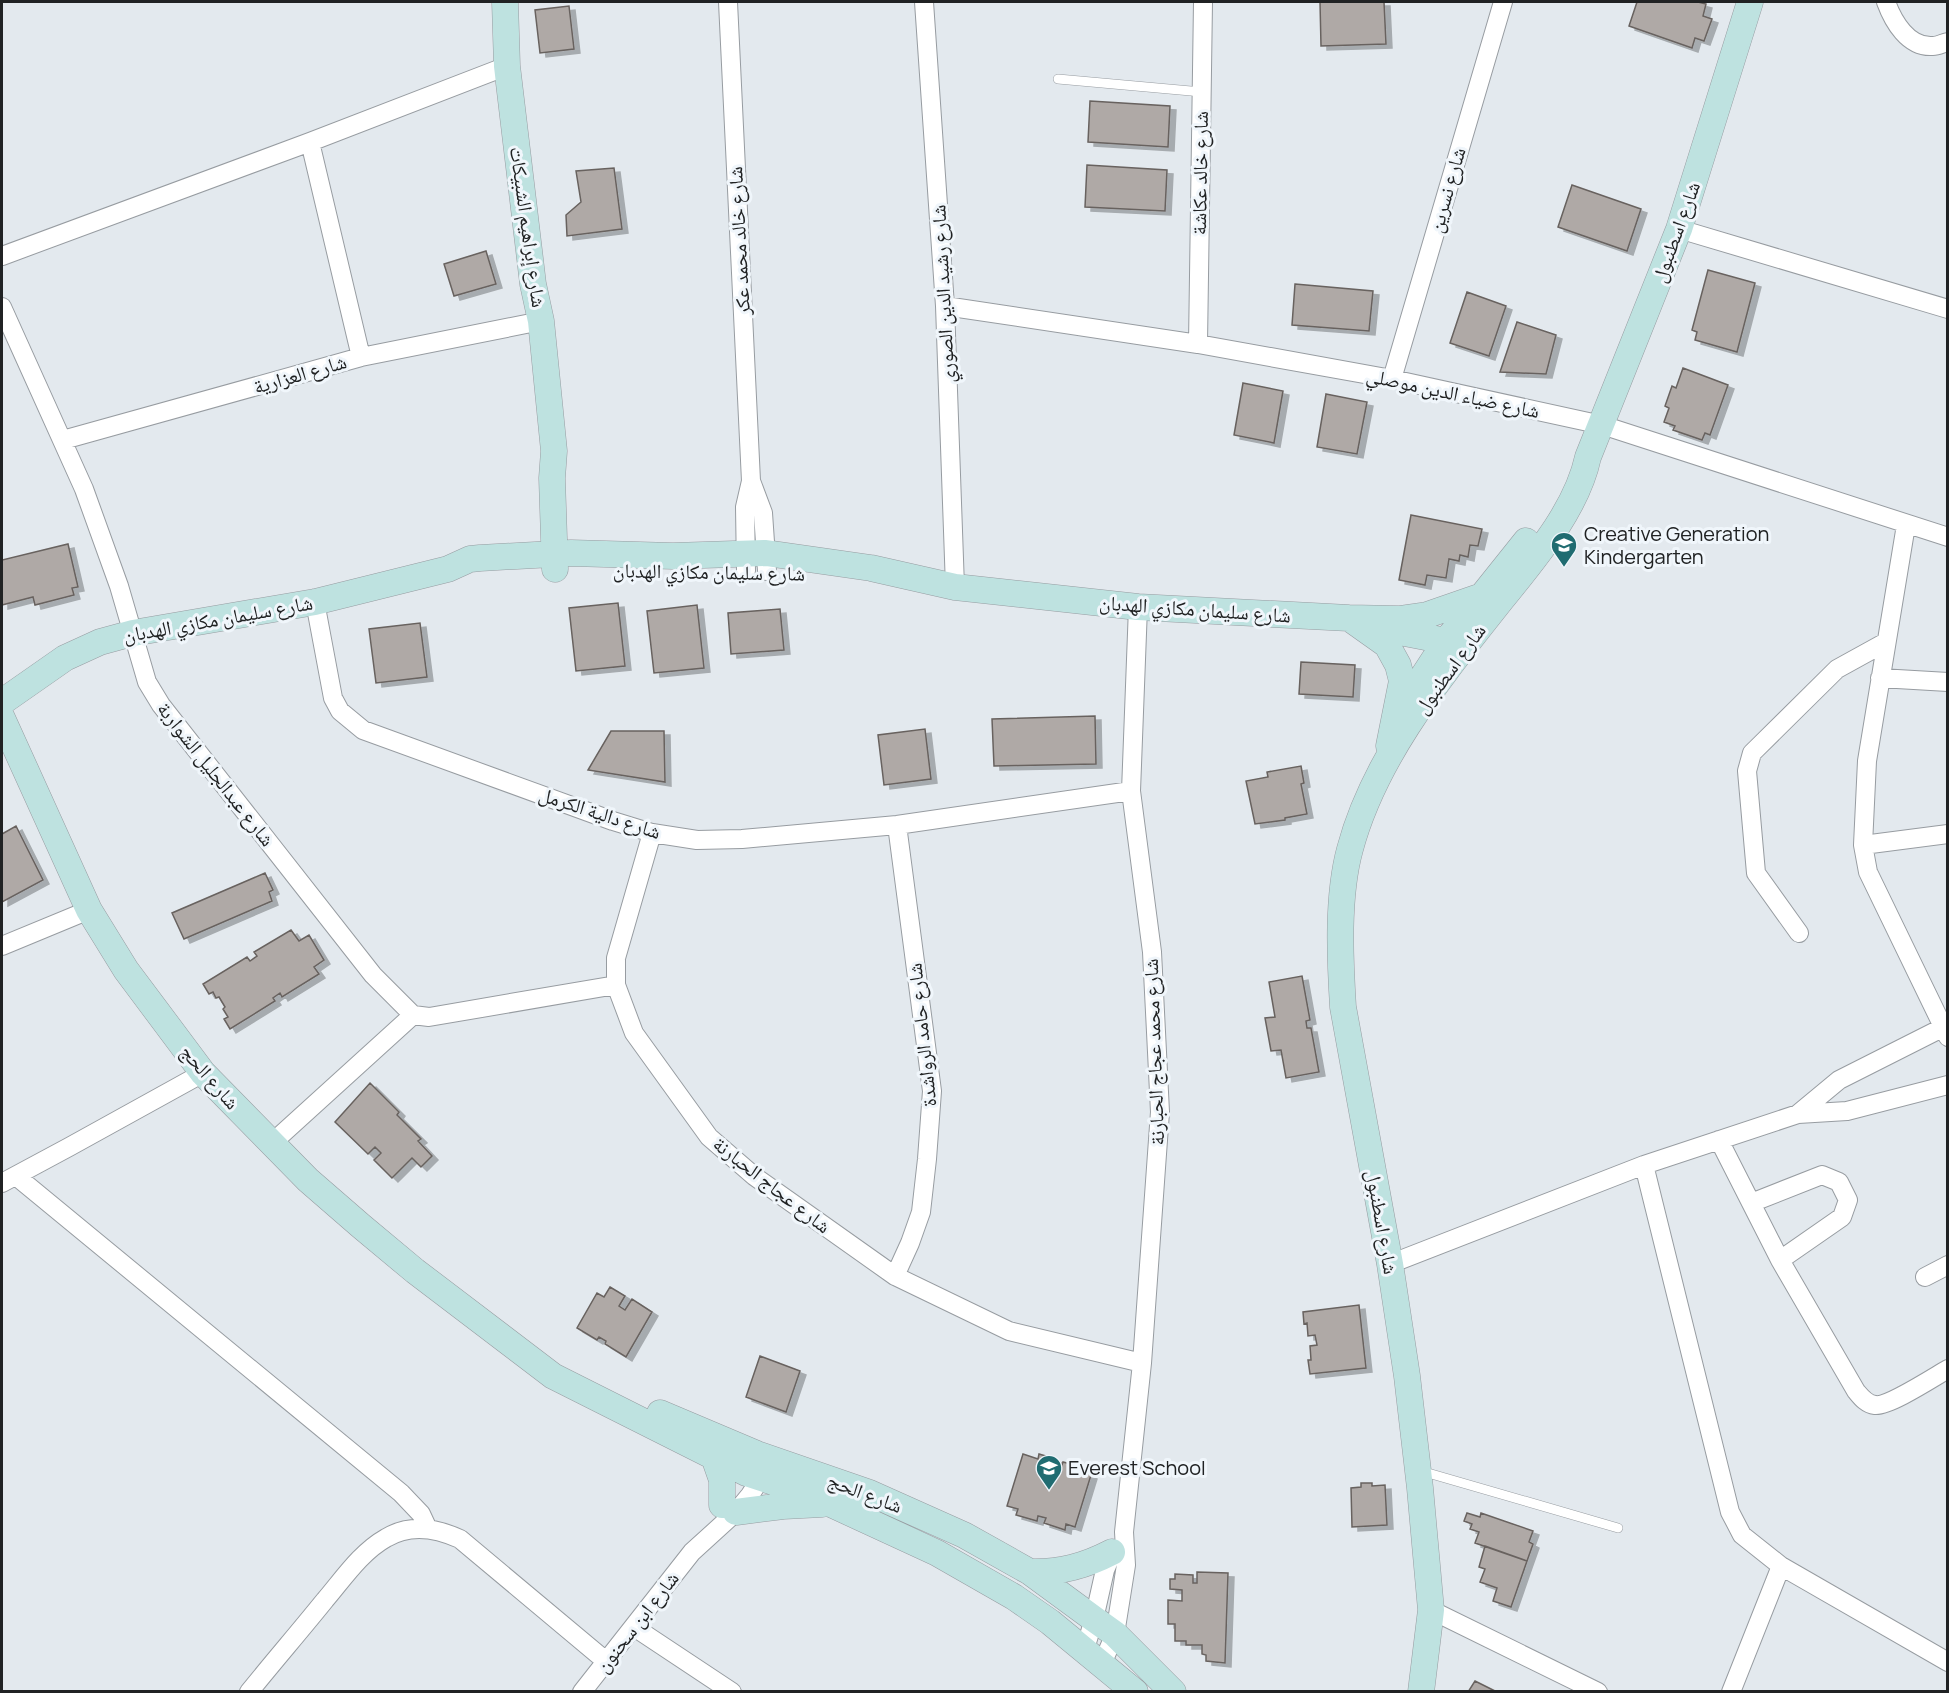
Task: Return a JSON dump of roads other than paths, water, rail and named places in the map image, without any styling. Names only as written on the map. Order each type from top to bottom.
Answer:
[{"type":"street","name":"شارع إبراهيم الشبيكات","points":[[505,2],[507,66],[533,284],[541,321],[554,451],[552,478],[563,561]]},
{"type":"street","name":"شارع خالد محمد عكر","points":[[728,2],[751,481],[763,513],[756,562]]},
{"type":"street","name":"شارع رشيد الدين الصوري","points":[[924,2],[945,306],[955,587]]},
{"type":"street","name":"شارع خالد عكاشة","points":[[1198,344],[1203,2]]},
{"type":"street","name":"شارع نسرين","points":[[1392,379],[1503,2]]},
{"type":"street","name":"شارع اسطنبول","points":[[1387,761],[1430,693],[1532,562],[1578,489],[1588,457],[1679,230],[1750,2]]},
{"type":"street","points":[[1886,2],[1897,24],[1916,43],[1932,46],[1947,42]]},
{"type":"street","points":[[2,256],[507,66]]},
{"type":"street","points":[[310,142],[361,357]]},
{"type":"street","points":[[1679,230],[1947,309]]},
{"type":"street","name":"شارع ضياء الدين موصلي","points":[[945,306],[1198,344],[1392,379],[1602,425],[1947,537]]},
{"type":"street","name":"شارع عبدالجليل الشواربة","points":[[2,307],[63,440],[103,539],[147,682],[161,705],[374,975],[412,1016]]},
{"type":"street","name":"شارع العزارية","points":[[63,440],[361,357],[541,321]]},
{"type":"street","name":"شارع اسطنبول","points":[[1421,1692],[1431,1610],[1418,1470],[1390,1264],[1343,1007],[1340,966],[1341,927],[1349,851],[1356,827],[1387,761],[1406,708],[1418,684],[1479,597],[1519,550],[1565,482],[1588,457]]},
{"type":"street","points":[[1797,1114],[1839,1080],[1945,1032],[1868,872],[1863,845],[1868,761],[1906,525]]},
{"type":"street","name":"شارع سليمان مكازي الهدبان","points":[[2,702],[65,658],[100,642],[133,633],[315,602],[448,568],[464,574],[481,575],[563,561],[756,562],[872,578],[899,576],[955,587],[1138,607],[1349,618],[1399,619],[1426,615],[1479,597]]},
{"type":"street","name":"شارع دالية الكرمل","points":[[315,602],[333,699],[340,711],[357,726],[591,813],[652,833],[697,840],[742,839],[897,825],[1131,791]]},
{"type":"street","name":"شارع محمد عجاج الحبارنة","points":[[1094,1657],[1094,1619],[1105,1570],[1118,1542],[1142,1363],[1160,1112],[1152,952],[1131,791],[1138,607]]},
{"type":"street","points":[[1349,618],[1387,645],[1398,665],[1402,681],[1387,761]]},
{"type":"street","name":"شارع سليمان مكازي الهدبان","points":[[1349,618],[1395,632],[1446,641],[1480,628]]},
{"type":"street","points":[[1799,933],[1756,873],[1747,771],[1752,753],[1837,669],[1886,642]]},
{"type":"street","points":[[1880,678],[1947,682]]},
{"type":"street","name":"شارع الحج","points":[[2,718],[89,910],[126,970],[203,1073],[308,1180],[370,1234],[553,1376],[714,1457],[870,1493],[964,1535],[1030,1572],[1115,1634],[1173,1692]]},
{"type":"street","name":"شارع حامد الرواشدة","points":[[895,1276],[921,1212],[932,1091],[897,825]]},
{"type":"street","name":"شارع عجاج الحبارنة","points":[[652,833],[616,958],[616,985],[634,1033],[709,1137],[754,1176],[895,1276],[1009,1331],[1142,1363]]},
{"type":"street","points":[[1863,845],[1947,834]]},
{"type":"street","points":[[2,946],[89,910]]},
{"type":"street","points":[[271,1144],[412,1016],[429,1017],[616,985]]},
{"type":"street","points":[[203,1073],[9,1179],[401,1493],[421,1514],[428,1529]]},
{"type":"street","points":[[1390,1264],[1644,1165],[1797,1114],[1847,1111],[1947,1085]]},
{"type":"street","points":[[1719,1140],[1780,1260],[1856,1391],[1864,1400],[1875,1405],[1887,1403],[1947,1369]]},
{"type":"street","points":[[1644,1165],[1730,1512],[1742,1535],[1781,1566],[1947,1662]]},
{"type":"street","points":[[1751,1203],[1822,1175],[1839,1182],[1848,1200],[1842,1216],[1780,1260]]},
{"type":"street","points":[[1925,1277],[1947,1265]]},
{"type":"street","name":"شارع الحج","points":[[523,1351],[552,1360],[658,1412],[807,1493],[937,1553],[976,1574],[1014,1597],[1094,1657],[1136,1692]]},
{"type":"street","points":[[714,1457],[729,1509],[832,1504]]},
{"type":"street","name":"شارع ابن سحنون","points":[[582,1692],[692,1552],[729,1509],[759,1466]]},
{"type":"street","points":[[249,1692],[348,1572],[386,1538],[406,1530],[428,1529],[445,1532],[460,1539],[607,1662]]},
{"type":"street","points":[[1030,1572],[1072,1569],[1118,1542]]},
{"type":"street","name":"شارع محمد عجاج الحبارنة","points":[[1094,1657],[1115,1634],[1126,1565],[1118,1542]]},
{"type":"street","points":[[1731,1692],[1781,1566]]},
{"type":"street","points":[[1431,1610],[1598,1692]]},
{"type":"street","points":[[634,1627],[732,1692]]},
{"type":"lane","points":[[1058,79],[1202,92]]},
{"type":"lane","points":[[1418,1470],[1618,1528]]},
{"type":"place","name":"Creative Generation Kindergarten","points":[[1564,568]]},
{"type":"place","name":"Everest School","points":[[1049,1491]]}]
